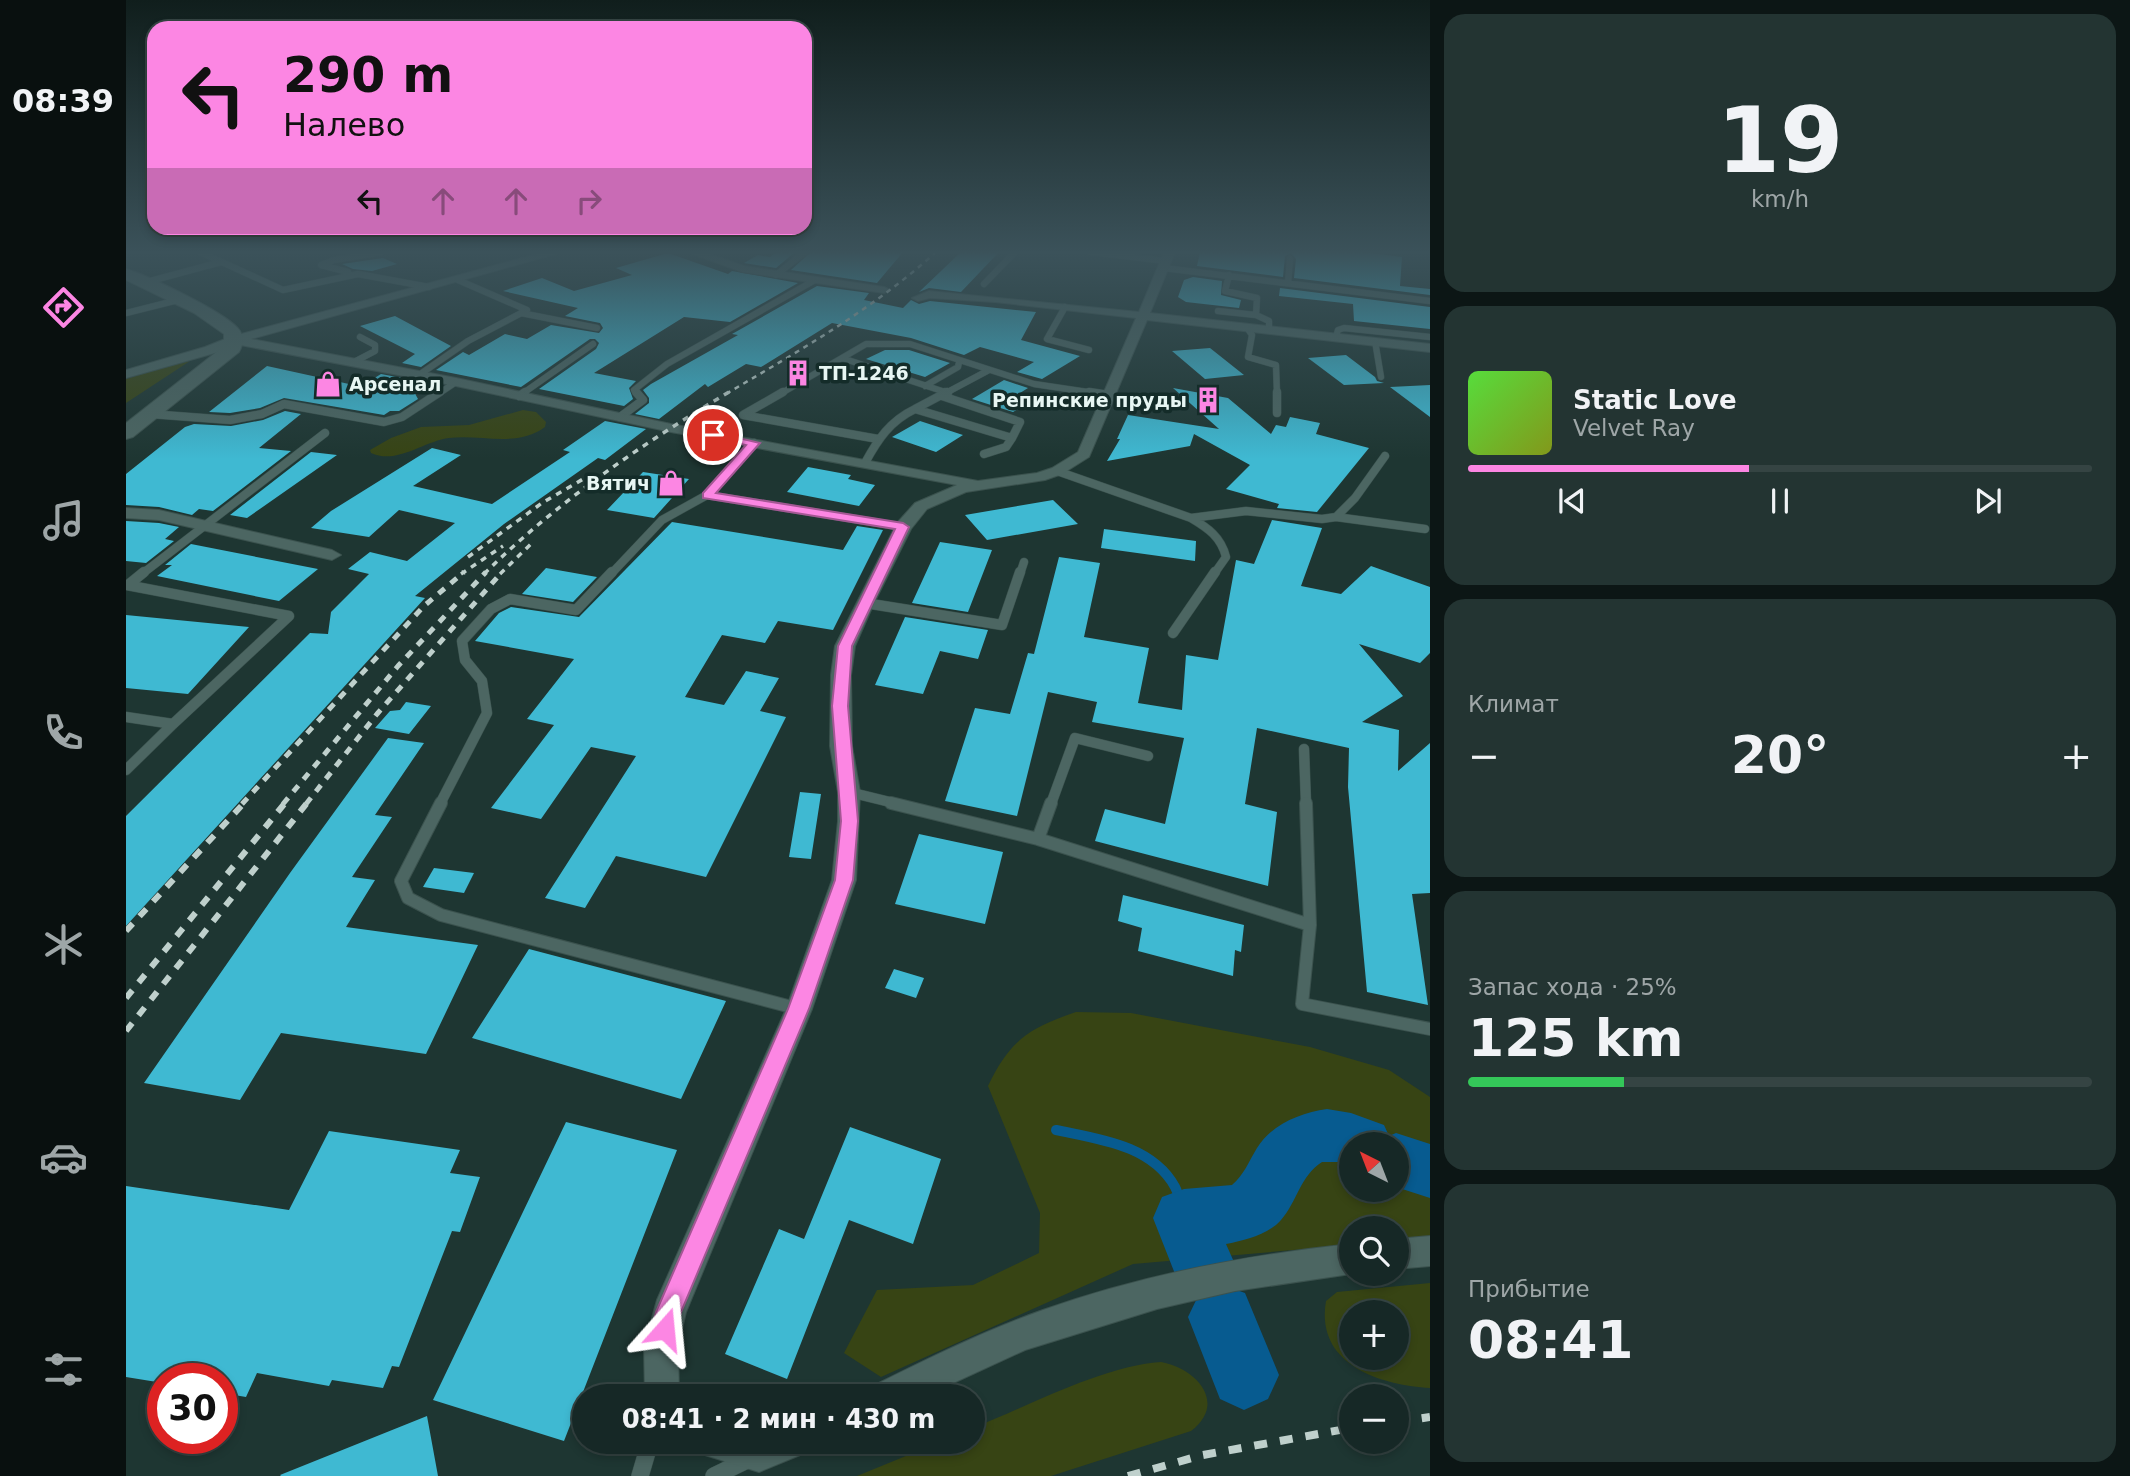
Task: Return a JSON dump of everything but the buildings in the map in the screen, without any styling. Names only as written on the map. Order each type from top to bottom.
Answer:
[{"type":"main road","points":[[126,433],[233,348],[231,330],[215,321]]},
{"type":"street","points":[[126,374],[307,321]]},
{"type":"street","points":[[660,1384],[661,1346],[669,1312],[799,1009],[844,880],[849,792],[841,746],[841,675],[845,646],[903,527],[921,506],[932,499],[964,488],[1012,483],[1057,471],[1084,454],[1141,321]]},
{"type":"street","points":[[1177,321],[1248,329],[1269,328],[1430,348]]},
{"type":"street","points":[[234,341],[988,486]]},
{"type":"street","points":[[126,513],[159,515],[332,555]]},
{"type":"street","points":[[1409,1253],[1430,1251]]},
{"type":"street","points":[[914,1384],[973,1355],[1033,1331],[1131,1300],[1282,1265],[1339,1260]]},
{"type":"lane","points":[[419,375],[468,341],[506,321]]},
{"type":"lane","points":[[561,321],[597,328]]},
{"type":"lane","points":[[620,417],[643,400],[634,390],[667,364],[743,321]]},
{"type":"lane","points":[[1057,321],[1047,338],[1089,349]]},
{"type":"lane","points":[[1269,321],[1269,328]]},
{"type":"lane","points":[[1336,337],[1338,330],[1345,328],[1430,338]]},
{"type":"lane","points":[[1248,329],[1252,335],[1248,357],[1276,365],[1277,413]]},
{"type":"lane","points":[[352,363],[375,351],[375,345],[360,337]]},
{"type":"lane","points":[[1375,341],[1381,377]]},
{"type":"lane","points":[[878,439],[743,415],[866,344],[902,343],[1034,384],[1109,395]]},
{"type":"lane","points":[[519,396],[593,344]]},
{"type":"lane","points":[[842,358],[1020,422],[1006,447],[984,454]]},
{"type":"lane","points":[[925,386],[958,367],[959,362]]},
{"type":"lane","points":[[865,463],[881,432],[900,415],[945,395],[989,370]]},
{"type":"lane","points":[[150,415],[230,420],[261,414],[284,404],[384,422],[402,417],[456,382]]},
{"type":"lane","points":[[915,409],[1012,438]]},
{"type":"lane","points":[[127,585],[202,525],[326,433]]},
{"type":"lane","points":[[754,443],[707,495],[662,520],[576,610],[566,611],[514,599],[499,602],[463,641],[465,660],[482,681],[487,713],[401,881],[408,898],[441,915],[799,1009]]},
{"type":"lane","points":[[1336,517],[1355,498],[1385,456]]},
{"type":"lane","points":[[1057,471],[1191,518],[1224,543],[1226,557],[1172,633]]},
{"type":"lane","points":[[707,495],[903,527]]},
{"type":"lane","points":[[1191,518],[1246,511],[1322,519],[1336,517],[1424,528]]},
{"type":"lane","points":[[865,603],[1002,625],[1024,562]]},
{"type":"lane","points":[[126,770],[289,616],[127,585]]},
{"type":"lane","points":[[126,717],[173,724]]},
{"type":"lane","points":[[1038,839],[1075,738],[1148,756]]},
{"type":"lane","points":[[1304,749],[1310,925],[1302,1004],[1430,1029]]},
{"type":"lane","points":[[849,792],[1038,839],[1310,925]]},
{"type":"lane","points":[[640,1476],[646,1454]]},
{"type":"lane","points":[[714,1476],[760,1454]]},
{"type":"green space","points":[[190,361],[126,403],[126,379],[161,366]]},
{"type":"green space","points":[[523,410],[536,412],[546,422],[545,427],[523,437],[511,439],[449,438],[391,456],[381,456],[371,453],[370,450],[391,438],[421,427],[469,425]]},
{"type":"green space","points":[[1076,1012],[1131,1013],[1310,1047],[1389,1070],[1430,1097],[1430,1239],[1409,1240],[1409,1216],[1339,1216],[1339,1246],[1133,1264],[881,1377],[844,1353],[877,1290],[973,1285],[1039,1253],[1040,1213],[988,1086],[1004,1057],[1013,1047],[1033,1030]]},
{"type":"green space","points":[[1430,1283],[1430,1388],[1391,1382],[1361,1370],[1409,1370],[1409,1300],[1339,1300],[1339,1352],[1330,1341],[1325,1323],[1326,1301],[1337,1292]]},
{"type":"green space","points":[[1161,1362],[1186,1371],[1196,1379],[1207,1398],[1207,1409],[1202,1420],[1191,1431],[1051,1476],[857,1476],[911,1454],[985,1454],[985,1423],[1066,1388],[1138,1365]]},
{"type":"waterway","points":[[1056,1130],[1123,1146],[1153,1162],[1175,1187],[1184,1218]]},
{"type":"waterway","points":[[1202,1262],[1184,1218],[1229,1215],[1246,1210],[1265,1193],[1279,1166],[1296,1147],[1316,1137],[1339,1136]]},
{"type":"waterway","points":[[1409,1164],[1430,1171]]},
{"type":"waterway","points":[[1221,1317],[1244,1375]]},
{"type":"railway","points":[[726,394],[846,321]]},
{"type":"railway","points":[[485,573],[541,522],[601,475],[729,392]]},
{"type":"railway","points":[[468,557],[542,503],[590,475]]},
{"type":"railway","points":[[502,572],[533,542]]},
{"type":"railway","points":[[464,572],[503,546]]},
{"type":"railway","points":[[242,804],[424,606],[464,572]]},
{"type":"railway","points":[[306,804],[377,714],[502,572]]},
{"type":"railway","points":[[283,804],[398,666],[485,573]]},
{"type":"railway","points":[[126,931],[244,803]]},
{"type":"railway","points":[[126,998],[285,803]]},
{"type":"railway","points":[[126,1031],[307,803]]},
{"type":"railway","points":[[1409,1420],[1430,1417]]},
{"type":"railway","points":[[1128,1476],[1203,1455],[1339,1430]]},
{"type":"place","name":"ТП-1246","points":[[798,373]]},
{"type":"place","name":"Арсенал","points":[[328,384]]},
{"type":"place","name":"Репинские пруды","points":[[1208,400]]},
{"type":"place","name":"Вятич","points":[[671,483]]},
{"type":"route","points":[[665,1329],[669,1312],[799,1009],[844,880],[849,821],[849,792],[841,746],[840,706],[845,646],[903,527],[707,495],[754,443],[713,435]]}]
